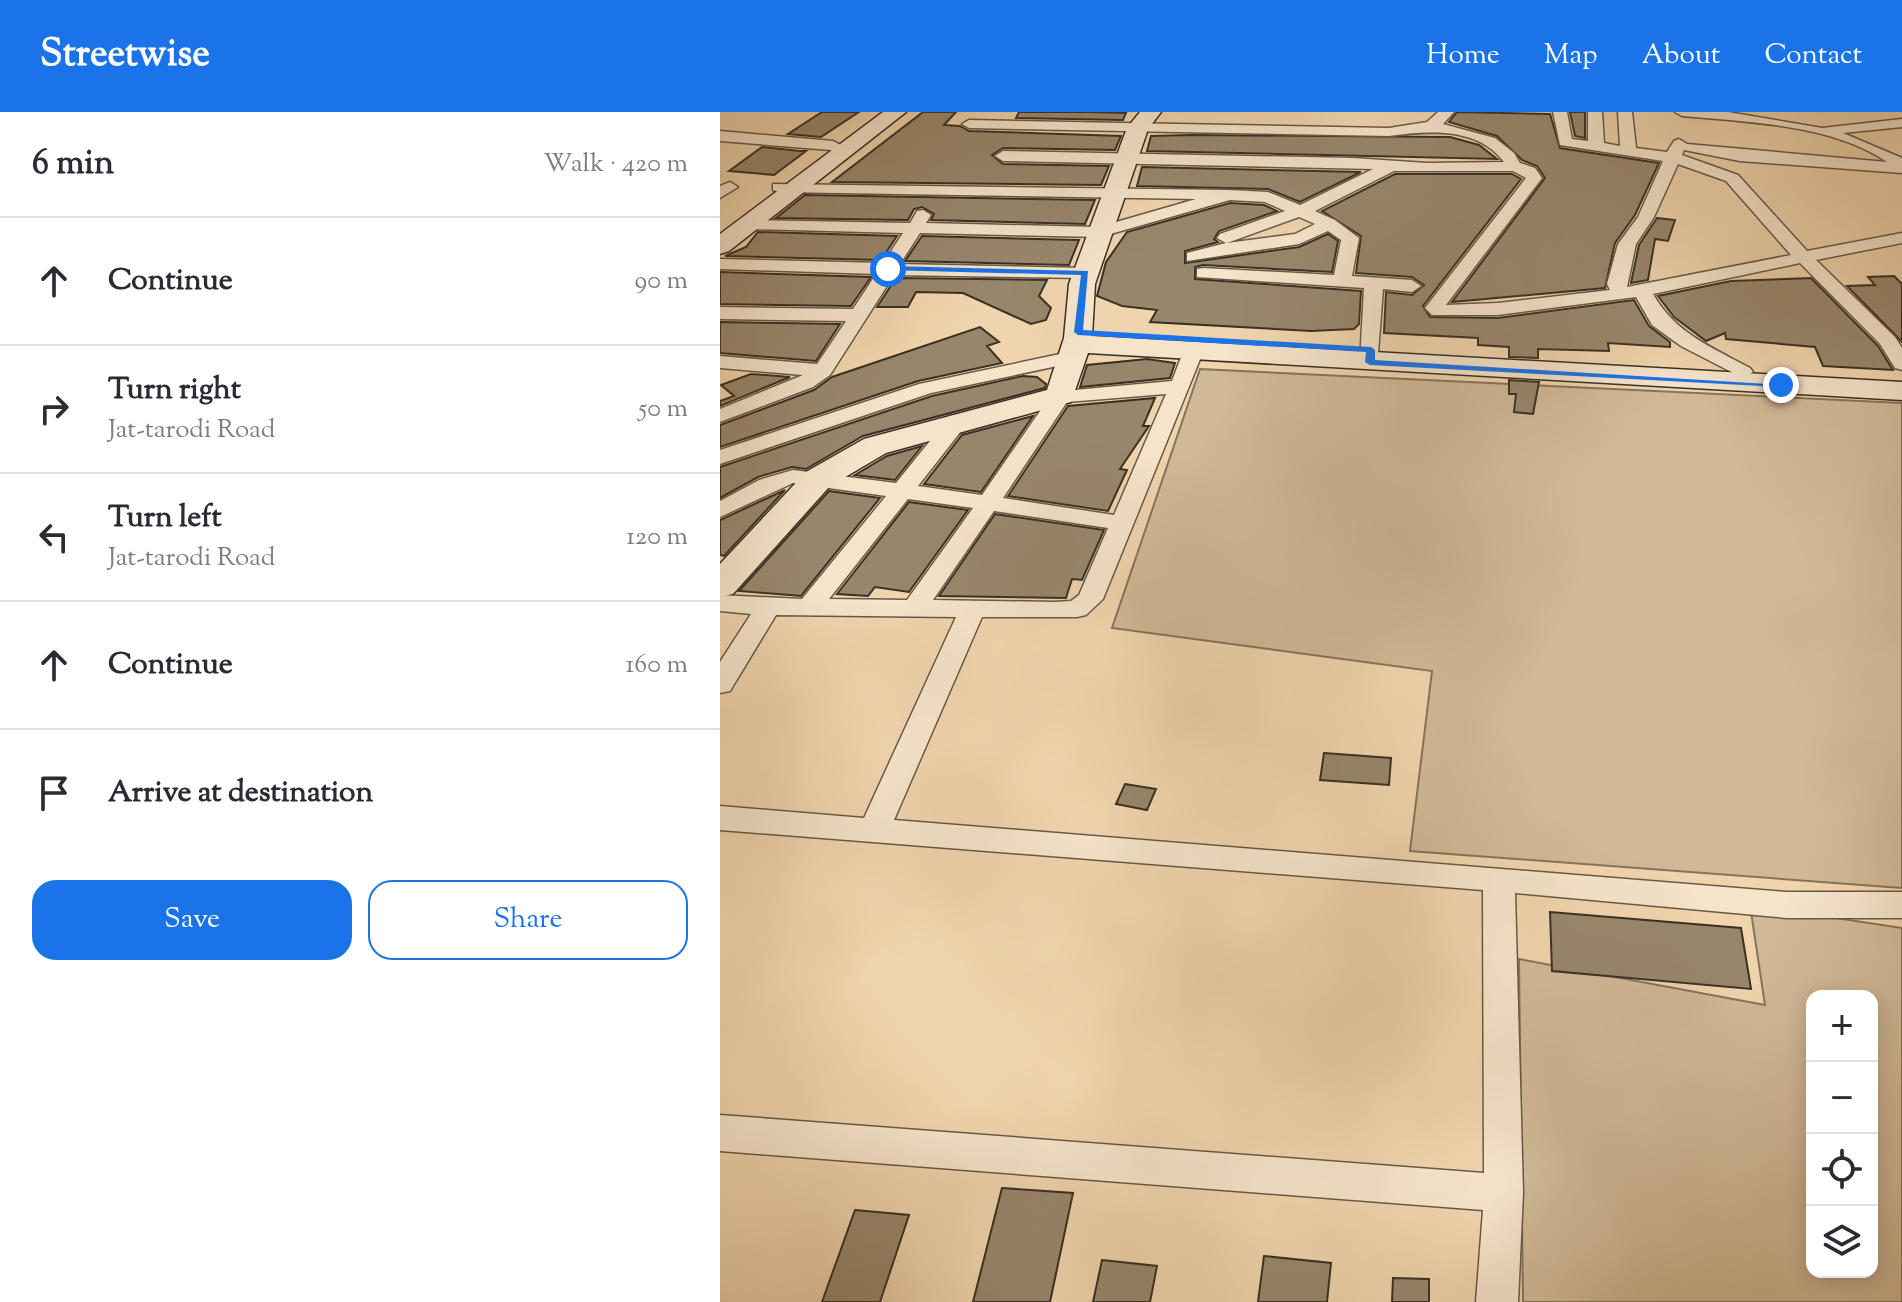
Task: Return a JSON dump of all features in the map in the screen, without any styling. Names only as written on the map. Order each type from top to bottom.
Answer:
[{"type":"street","points":[[720,229],[788,187],[880,112]]},
{"type":"street","points":[[720,136],[839,148],[896,112]]},
{"type":"street","points":[[1431,126],[1447,112]]},
{"type":"street","points":[[1560,112],[1565,142],[1596,147],[1902,167]]},
{"type":"street","points":[[1595,112],[1596,147]]},
{"type":"street","points":[[1625,112],[1628,149]]},
{"type":"street","points":[[1682,112],[1752,116],[1889,153],[1902,167]]},
{"type":"street","points":[[1691,112],[1692,117],[1646,217],[1627,244],[1616,284],[1632,292],[1659,321],[1688,342],[1743,372]]},
{"type":"street","points":[[914,608],[1060,396],[1077,343],[1085,273],[1144,120]]},
{"type":"street","points":[[969,124],[1144,120],[1389,132],[1431,126],[1476,134],[1511,159],[1514,166]]},
{"type":"street","points":[[1815,132],[1902,123]]},
{"type":"street","points":[[1676,152],[1732,178],[1776,230],[1806,255],[1827,282],[1888,341],[1902,364]]},
{"type":"street","points":[[1003,156],[1390,166],[1514,166],[1529,171],[1534,178],[1435,310],[1510,310],[1632,292],[1902,238]]},
{"type":"street","points":[[1190,263],[1390,166]]},
{"type":"street","points":[[720,246],[788,187],[1268,197],[1329,224],[1350,238],[1342,281]]},
{"type":"street","points":[[720,416],[806,383],[823,371],[938,190]]},
{"type":"street","points":[[749,224],[1100,232],[1229,195]]},
{"type":"street","points":[[1190,263],[1221,249],[1299,239],[1329,224]]},
{"type":"street","points":[[1190,263],[1412,286]]},
{"type":"street","points":[[720,264],[1085,273]]},
{"type":"street","points":[[1370,356],[1374,283]]},
{"type":"street","points":[[720,313],[861,315]]},
{"type":"street","points":[[1077,343],[1193,352],[1370,356],[1902,391]]},
{"type":"street","points":[[720,457],[926,388],[1077,343],[1743,372],[1902,382]]},
{"type":"street","points":[[720,603],[768,607],[811,605],[972,611],[1077,609],[1090,599],[1193,352]]},
{"type":"street","points":[[720,362],[823,371]]},
{"type":"street","points":[[720,586],[818,479],[875,446],[958,421],[1060,396],[1180,387]]},
{"type":"street","points":[[811,605],[958,421]]},
{"type":"street","points":[[720,510],[786,477],[806,474],[818,479],[900,492],[1123,523]]},
{"type":"street","points":[[720,684],[768,607]]},
{"type":"street","points":[[873,832],[972,611]]},
{"type":"street","points":[[720,818],[1499,879],[1787,905],[1902,905]]},
{"type":"street","points":[[1497,1302],[1504,1193],[1499,879]]},
{"type":"street","points":[[720,1133],[1504,1193]]},
{"type":"shaded area","points":[[1200,369],[1902,403],[1902,888],[1410,851],[1432,671],[1112,628]]},
{"type":"shaded area","points":[[1750,905],[1902,928],[1902,1302],[1523,1302],[1519,959],[1765,1005]]},
{"type":"building","points":[[822,112],[859,112],[821,137],[788,134]]},
{"type":"building","points":[[923,112],[956,112],[944,125],[960,126],[969,131],[1121,136],[1115,150],[1003,148],[992,155],[1003,164],[1109,166],[1101,185],[832,182]]},
{"type":"building","points":[[1019,112],[1126,113],[1123,120],[1016,118]]},
{"type":"building","points":[[1457,112],[1550,114],[1560,148],[1659,163],[1635,215],[1615,243],[1605,288],[1452,302],[1545,178],[1537,166],[1522,160],[1497,136],[1449,122]]},
{"type":"building","points":[[1570,112],[1585,112],[1585,138],[1575,136]]},
{"type":"building","points":[[1151,136],[1450,137],[1479,145],[1497,159],[1147,151]]},
{"type":"building","points":[[762,147],[806,151],[774,175],[729,171]]},
{"type":"building","points":[[1142,167],[1361,172],[1300,202],[1268,189],[1137,186]]},
{"type":"building","points":[[1395,174],[1512,174],[1521,179],[1423,306],[1430,317],[1498,318],[1634,300],[1649,326],[1670,342],[1670,347],[1608,343],[1609,351],[1538,349],[1538,358],[1509,357],[1509,347],[1478,345],[1478,338],[1384,333],[1386,292],[1412,295],[1424,285],[1412,277],[1356,273],[1361,236],[1322,211]]},
{"type":"building","points":[[805,195],[1095,200],[1085,224],[931,220],[934,214],[922,207],[914,209],[908,220],[776,218]]},
{"type":"building","points":[[1230,203],[1264,205],[1277,211],[1219,231],[1214,239],[1218,242],[1185,251],[1185,263],[1299,247],[1328,234],[1338,241],[1332,272],[1203,265],[1195,267],[1195,279],[1361,291],[1359,324],[1354,329],[1311,331],[1150,322],[1157,310],[1122,306],[1097,296],[1106,262],[1127,232]]},
{"type":"building","points":[[1657,218],[1675,220],[1668,241],[1655,239],[1648,280],[1631,283],[1639,245]]},
{"type":"building","points":[[758,232],[897,236],[881,260],[725,256],[746,247]]},
{"type":"building","points":[[922,236],[1079,240],[1069,265],[905,261]]},
{"type":"building","points":[[720,272],[871,277],[851,306],[720,304]]},
{"type":"building","points":[[1894,276],[1902,284],[1902,342],[1847,286],[1875,285],[1868,277]]},
{"type":"building","points":[[896,278],[1047,280],[1039,296],[1051,308],[1046,320],[1031,324],[963,293],[916,292],[908,307],[877,307]]},
{"type":"building","points":[[1811,278],[1878,346],[1893,370],[1823,366],[1815,347],[1726,339],[1725,333],[1706,341],[1674,317],[1658,296],[1731,281]]},
{"type":"building","points":[[720,322],[840,324],[816,361],[720,353]]},
{"type":"building","points":[[980,327],[999,342],[987,346],[1002,363],[918,381],[720,447],[720,425],[814,390],[832,377]]},
{"type":"building","points":[[1147,359],[1175,363],[1170,378],[1080,387],[1087,365]]},
{"type":"building","points":[[751,374],[790,377],[720,406],[720,401],[734,396],[721,385]]},
{"type":"building","points":[[1023,376],[1037,377],[1046,384],[1045,388],[863,436],[806,469],[792,467],[758,477],[720,498],[720,467],[932,396]]},
{"type":"building","points":[[1509,380],[1539,382],[1533,414],[1514,412],[1516,394],[1509,394]]},
{"type":"building","points":[[1155,398],[1143,426],[1149,426],[1120,469],[1127,470],[1108,511],[1008,496],[1068,406]]},
{"type":"building","points":[[1033,416],[981,492],[924,484],[962,435]]},
{"type":"building","points":[[922,446],[895,480],[855,475],[887,456]]},
{"type":"building","points":[[785,490],[724,556],[720,555],[720,520]]},
{"type":"building","points":[[829,491],[880,498],[801,596],[739,591]]},
{"type":"building","points":[[909,502],[968,510],[909,592],[875,587],[868,596],[837,594]]},
{"type":"building","points":[[995,514],[1104,530],[1082,580],[1072,579],[1066,598],[939,596]]},
{"type":"building","points":[[1324,753],[1391,758],[1389,785],[1320,780]]},
{"type":"building","points":[[1125,784],[1156,789],[1147,810],[1116,804]]},
{"type":"building","points":[[1550,912],[1741,928],[1751,989],[1552,971]]},
{"type":"building","points":[[1002,1188],[1073,1193],[1050,1302],[973,1302]]},
{"type":"building","points":[[855,1210],[909,1215],[880,1302],[822,1302]]},
{"type":"building","points":[[1264,1256],[1331,1263],[1327,1302],[1258,1302]]},
{"type":"building","points":[[1102,1260],[1157,1266],[1150,1302],[1093,1302]]},
{"type":"building","points":[[1393,1278],[1429,1279],[1429,1302],[1392,1302]]},
{"type":"route","points":[[888,269],[1085,273],[1078,332],[1371,350],[1370,362],[1781,385]]}]
